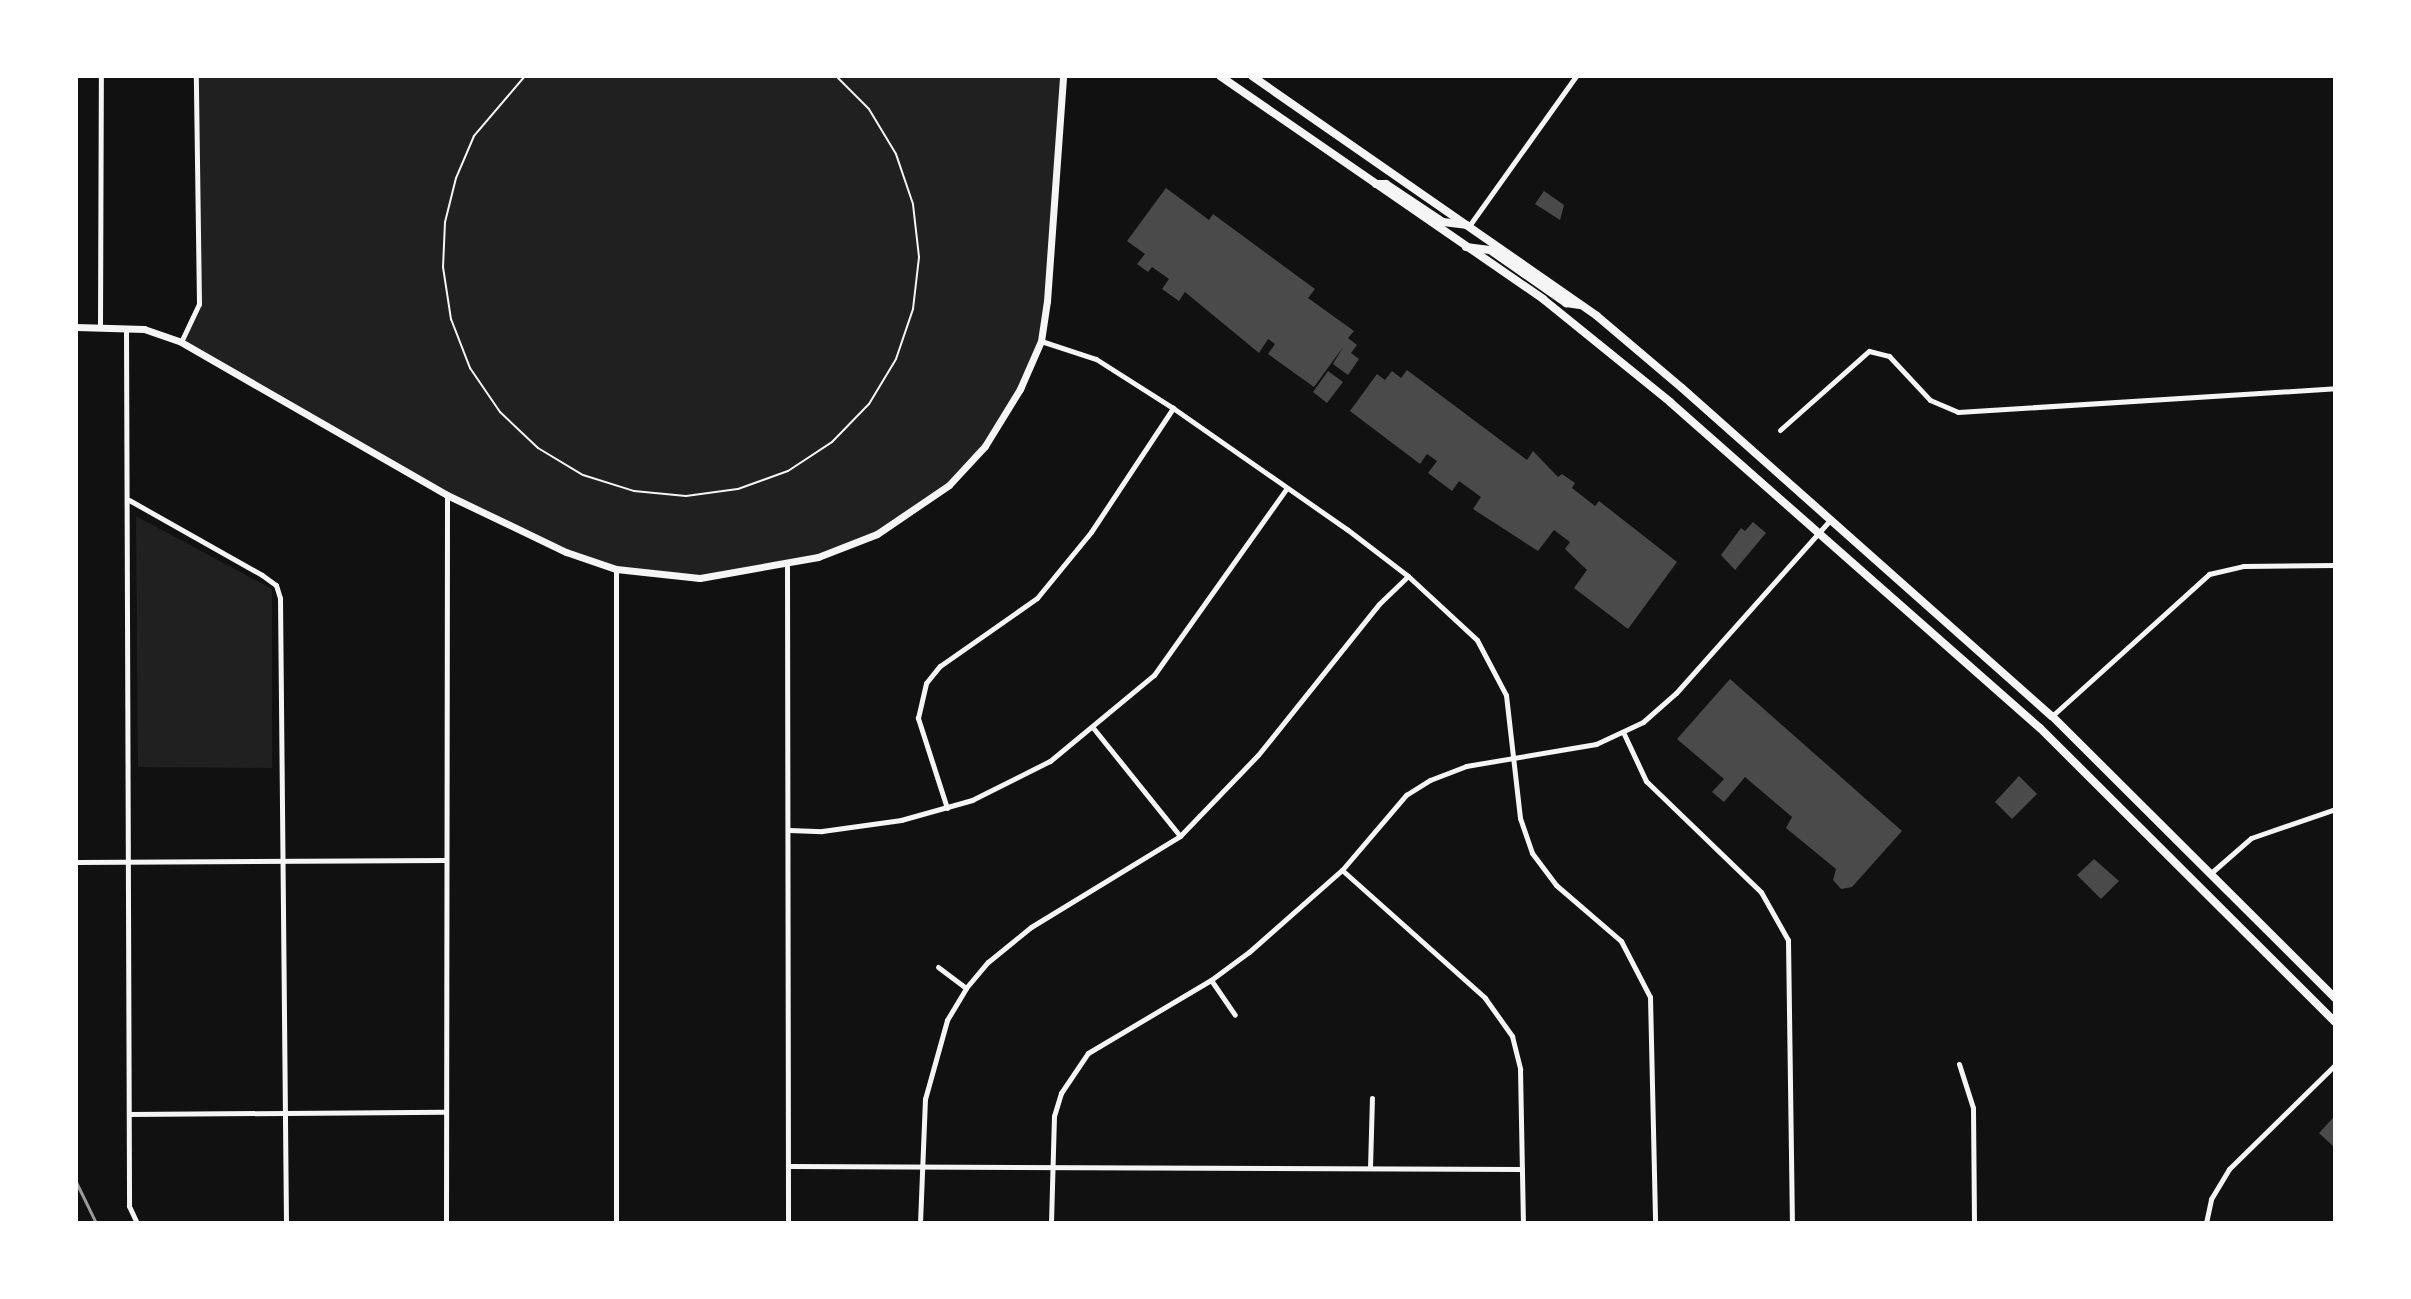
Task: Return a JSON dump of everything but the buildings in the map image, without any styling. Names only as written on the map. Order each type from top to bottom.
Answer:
[{"type":"highway","points":[[1220,76],[1584,331],[2040,728],[2335,1022]]},
{"type":"highway","points":[[1252,76],[1580,305],[1830,519],[2052,716],[2335,998]]},
{"type":"highway","points":[[1375,184],[1386,184],[1443,222],[1469,226]]},
{"type":"highway","points":[[1464,246],[1490,250],[1566,303],[1580,305]]},
{"type":"main road","points":[[76,327],[126,329],[181,342],[447,495],[566,552],[616,569],[700,578],[856,544],[905,519],[949,485],[985,446],[1020,389],[1041,341],[1063,76]]},
{"type":"street","points":[[100,327],[101,76]]},
{"type":"street","points":[[181,342],[199,304],[196,76]]},
{"type":"street","points":[[1469,226],[1576,76]]},
{"type":"street","points":[[126,329],[129,1206],[137,1223]]},
{"type":"street","points":[[1041,341],[1096,359],[1173,408],[1408,576],[1477,640],[1494,665],[1506,695],[1517,757],[1520,818],[1532,853],[1556,885],[1621,941],[1650,997],[1655,1223]]},
{"type":"street","points":[[1780,430],[1869,351],[1889,356],[1930,400],[1958,412],[2335,388]]},
{"type":"street","points":[[947,808],[918,718],[926,683],[940,666],[1010,620],[1056,576],[1173,408]]},
{"type":"street","points":[[789,830],[863,827],[947,808],[1006,785],[1094,729],[1154,675],[1286,489]]},
{"type":"street","points":[[446,1223],[447,495]]},
{"type":"street","points":[[128,500],[262,575],[278,589],[287,1110],[286,1223]]},
{"type":"street","points":[[1051,1223],[1054,1116],[1061,1093],[1088,1053],[1211,980],[1342,870],[1406,795],[1450,770],[1624,734],[1676,693],[1830,519]]},
{"type":"street","points":[[787,561],[788,1223]]},
{"type":"street","points":[[2052,716],[2209,574],[2243,566],[2335,565]]},
{"type":"street","points":[[616,569],[616,1223]]},
{"type":"street","points":[[920,1223],[925,1099],[935,1054],[947,1020],[966,988],[1031,927],[1180,836],[1258,755],[1379,604],[1408,576]]},
{"type":"street","points":[[1094,729],[1180,836]]},
{"type":"street","points":[[1624,734],[1646,781],[1761,892],[1788,940],[1792,1223]]},
{"type":"street","points":[[2211,873],[2260,833],[2335,809]]},
{"type":"street","points":[[76,862],[445,860]]},
{"type":"street","points":[[1342,870],[1485,998],[1506,1023],[1520,1069],[1523,1223]]},
{"type":"street","points":[[938,967],[966,988]]},
{"type":"street","points":[[1211,980],[1235,1015]]},
{"type":"street","points":[[1959,1064],[1973,1108],[1974,1223]]},
{"type":"street","points":[[2206,1223],[2211,1199],[2229,1169],[2335,1065]]},
{"type":"street","points":[[1370,1168],[1372,1098]]},
{"type":"street","points":[[129,1114],[287,1110],[445,1112]]},
{"type":"street","points":[[788,1166],[1522,1169]]},
{"type":"path","points":[[525,76],[474,136],[456,178],[445,222],[443,267],[451,319],[477,379],[500,412],[538,448],[583,475],[621,487],[686,496],[738,489],[810,456],[869,404],[896,359],[913,309],[919,257],[913,204],[889,143],[869,109],[836,76]]},
{"type":"shaded area","points":[[196,76],[1063,76],[1041,341],[1020,389],[969,465],[905,519],[818,557],[700,578],[616,569],[561,551],[447,495],[181,342],[199,304]]},
{"type":"shaded area","points":[[136,516],[272,589],[272,768],[138,767]]},
{"type":"railway","points":[[76,1182],[96,1223]]}]
